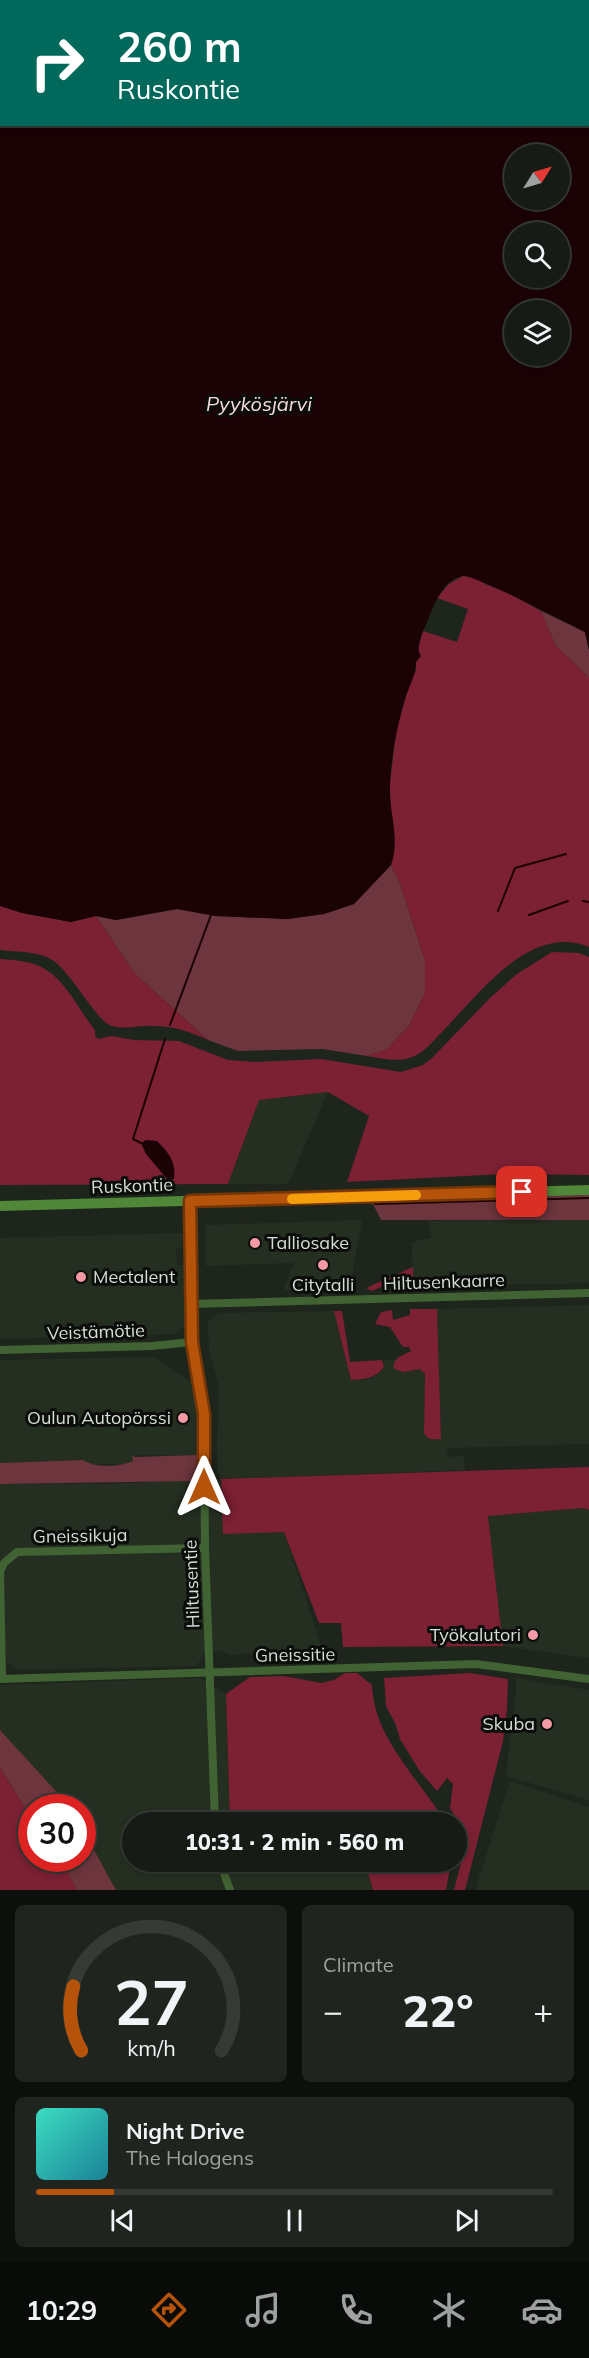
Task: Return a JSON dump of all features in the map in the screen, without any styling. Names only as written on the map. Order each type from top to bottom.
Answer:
[{"type":"main road","name":"Ruskontie","points":[[0,1206],[589,1190]]},
{"type":"street","name":"Hiltusentie","points":[[190,1201],[192,1342],[204,1414],[215,1812]]},
{"type":"street","name":"Hiltusenkaarre","points":[[191,1304],[589,1293]]},
{"type":"street","name":"Veistämötie","points":[[0,1350],[152,1346],[192,1342]]},
{"type":"street","name":"Gneissikuja","points":[[1,1679],[0,1572],[4,1563],[17,1552],[206,1548]]},
{"type":"street","name":"Gneissitie","points":[[1,1679],[476,1664],[589,1679]]},
{"type":"street","points":[[224,1872],[230,1890]]},
{"type":"shaded area","points":[[463,576],[476,578],[541,611],[555,645],[589,678],[589,947],[567,942],[546,945],[525,954],[506,967],[420,1053],[401,1060],[367,1056],[386,1050],[409,1026],[425,993],[425,961],[400,883],[391,865],[390,784],[396,731],[410,682],[416,671],[418,649],[423,631],[457,642],[468,609],[437,598],[449,584]]},
{"type":"shaded area","points":[[541,611],[585,632],[589,650],[589,678],[555,645]]},
{"type":"shaded area","points":[[391,865],[400,883],[425,961],[425,993],[409,1026],[386,1050],[367,1056],[322,1049],[238,1051],[208,1040],[135,974],[96,916],[116,920],[177,909],[216,916],[287,919],[324,914],[354,904]]},
{"type":"shaded area","points":[[0,906],[22,913],[71,922],[96,916],[135,974],[208,1040],[168,1027],[123,1028],[106,1023],[69,976],[54,961],[35,954],[0,950]]},
{"type":"shaded area","points":[[552,952],[579,953],[589,957],[589,1175],[505,1174],[347,1182],[369,1116],[328,1092],[259,1100],[228,1184],[0,1185],[0,959],[35,964],[53,975],[72,997],[99,1039],[111,1036],[134,1040],[179,1041],[228,1060],[256,1062],[321,1059],[401,1072],[423,1065],[432,1058],[491,997],[517,974]]},
{"type":"shaded area","points":[[328,1092],[288,1184],[228,1184],[259,1100]]},
{"type":"shaded area","points":[[589,1195],[589,1220],[381,1220],[372,1202]]},
{"type":"shaded area","points":[[362,1220],[350,1288],[284,1290],[293,1263],[206,1266],[205,1225]]},
{"type":"shaded area","points":[[589,1220],[589,1283],[413,1287],[412,1242],[431,1238],[429,1221]]},
{"type":"shaded area","points":[[182,1233],[183,1248],[176,1249],[177,1265],[184,1265],[185,1326],[175,1334],[0,1339],[0,1238]]},
{"type":"shaded area","points":[[413,1267],[413,1284],[399,1285],[395,1281],[372,1291],[366,1288]]},
{"type":"shaded area","points":[[589,1305],[589,1444],[447,1448],[447,1454],[452,1457],[464,1456],[465,1470],[221,1479],[218,1473],[217,1443],[219,1386],[209,1351],[208,1322],[220,1313],[334,1311],[351,1380],[370,1379],[380,1373],[384,1367],[383,1360],[396,1360],[393,1365],[404,1372],[420,1369],[425,1374],[424,1433],[432,1440],[441,1438],[437,1309]]},
{"type":"shaded area","points":[[410,1309],[437,1309],[441,1439],[431,1439],[424,1433],[425,1374],[420,1369],[404,1372],[394,1369],[396,1360],[411,1351],[409,1347],[403,1347],[390,1327],[375,1324],[381,1312],[392,1310],[393,1320],[410,1315]]},
{"type":"shaded area","points":[[334,1311],[342,1311],[350,1362],[382,1360],[384,1367],[377,1374],[365,1379],[351,1380]]},
{"type":"shaded area","points":[[155,1357],[196,1386],[198,1455],[133,1455],[133,1461],[127,1464],[89,1464],[83,1460],[0,1463],[0,1360]]},
{"type":"shaded area","points":[[132,1455],[135,1457],[198,1455],[196,1481],[0,1484],[0,1463],[83,1460],[100,1465],[115,1465],[133,1461]]},
{"type":"shaded area","points":[[589,1467],[589,1510],[583,1508],[488,1516],[503,1646],[343,1647],[341,1623],[319,1623],[284,1532],[223,1534],[221,1479]]},
{"type":"shaded area","points":[[221,1479],[284,1532],[322,1648],[228,1655],[224,1651],[204,1653],[197,1666],[16,1670],[9,1663],[0,1663],[0,1484],[104,1484]]},
{"type":"shaded area","points":[[583,1508],[589,1510],[589,1658],[503,1646],[488,1515]]},
{"type":"shaded area","points":[[345,1673],[357,1673],[372,1685],[375,1705],[389,1740],[438,1812],[230,1812],[226,1694],[250,1677],[284,1676],[321,1683],[334,1680]]},
{"type":"shaded area","points":[[470,1673],[508,1679],[503,1741],[465,1890],[454,1890],[459,1872],[467,1872],[467,1812],[452,1812],[450,1808],[453,1784],[447,1778],[437,1791],[419,1770],[400,1739],[386,1706],[384,1678]]},
{"type":"shaded area","points":[[200,1678],[226,1694],[230,1812],[122,1812],[122,1872],[368,1872],[373,1890],[116,1890],[96,1854],[96,1794],[58,1794],[0,1730],[0,1685]]},
{"type":"shaded area","points":[[516,1678],[589,1690],[589,1800],[506,1776]]},
{"type":"shaded area","points":[[0,1730],[58,1794],[18,1794],[18,1796],[0,1768]]},
{"type":"shaded area","points":[[0,1768],[18,1796],[18,1872],[66,1872],[78,1890],[0,1890]]},
{"type":"shaded area","points":[[510,1781],[589,1807],[589,1890],[475,1890]]},
{"type":"shaded area","points":[[96,1854],[116,1890],[78,1890],[66,1872],[96,1872]]},
{"type":"shaded area","points":[[368,1872],[449,1872],[446,1890],[373,1890]]},
{"type":"water","name":"Pyykösjärvi","points":[[0,126],[589,126],[589,650],[585,632],[484,583],[463,576],[456,578],[442,592],[421,637],[419,652],[421,656],[416,662],[404,702],[395,742],[390,783],[395,834],[391,865],[354,904],[324,914],[287,919],[216,916],[177,909],[116,920],[96,916],[71,922],[22,913],[0,906]]},
{"type":"water","points":[[146,1140],[157,1141],[168,1154],[173,1163],[174,1179],[167,1179],[146,1154],[141,1143]]},
{"type":"waterway","points":[[498,911],[515,868],[566,854]]},
{"type":"waterway","points":[[529,915],[568,901]]},
{"type":"waterway","points":[[583,901],[589,902]]},
{"type":"waterway","points":[[170,1025],[211,915]]},
{"type":"waterway","points":[[141,1143],[133,1139],[165,1039]]},
{"type":"waterway","points":[[375,1204],[589,1198]]},
{"type":"slow traffic","points":[[292,1199],[416,1195]]},
{"type":"place","name":"Talliosake","points":[[255,1243]]},
{"type":"place","name":"Citytalli","points":[[323,1265]]},
{"type":"place","name":"Mectalent","points":[[81,1277]]},
{"type":"place","name":"Oulun Autopörssi","points":[[183,1418]]},
{"type":"place","name":"Työkalutori","points":[[533,1635]]},
{"type":"place","name":"Skuba","points":[[547,1724]]},
{"type":"route","points":[[204,1487],[203,1400],[192,1342],[190,1201],[522,1192]]}]
